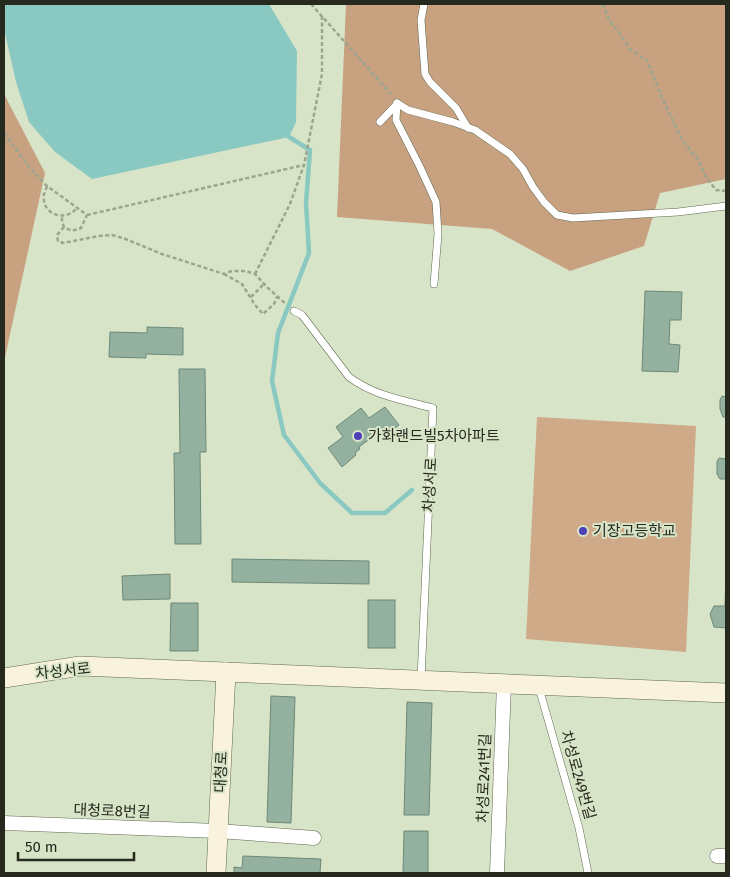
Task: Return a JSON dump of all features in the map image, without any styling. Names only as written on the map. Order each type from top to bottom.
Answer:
[{"type":"street","name":"차성서로","points":[[4,678],[80,666],[726,693]]},
{"type":"street","name":"대청로","points":[[216,873],[226,672]]},
{"type":"street","name":"차성로241번길","points":[[496,873],[504,683]]},
{"type":"street","name":"대청로8번길","points":[[4,823],[218,831],[314,838]]},
{"type":"lane","points":[[424,4],[421,20],[424,74],[456,108],[468,128]]},
{"type":"lane","points":[[397,104],[408,110],[475,130],[510,154],[523,169],[544,202],[557,215],[583,218],[678,212],[726,206]]},
{"type":"lane","points":[[380,122],[397,104]]},
{"type":"lane","points":[[397,104],[396,120],[436,202],[438,234],[434,284]]},
{"type":"lane","name":"차성서로","points":[[294,311],[302,315],[349,376],[359,384],[382,395],[433,408],[421,680]]},
{"type":"lane","name":"차성로249번길","points":[[538,685],[578,828],[588,873]]},
{"type":"path","points":[[311,4],[389,91],[397,104]]},
{"type":"path","points":[[602,4],[611,23],[630,49],[648,61],[663,100],[681,138],[698,159],[706,177],[716,190],[726,191]]},
{"type":"path","points":[[255,274],[290,204],[304,165],[322,74],[322,16]]},
{"type":"path","points":[[4,133],[30,169],[47,186],[87,215],[304,165]]},
{"type":"path","points":[[47,186],[44,195],[45,205],[52,213],[66,216],[73,213],[77,208]]},
{"type":"path","points":[[64,228],[74,230],[81,228],[87,215]]},
{"type":"path","points":[[62,216],[64,228]]},
{"type":"path","points":[[64,228],[57,235],[58,241],[63,243],[112,235],[162,254],[224,274],[242,284],[262,314],[274,304],[277,297]]},
{"type":"path","points":[[224,274],[232,271],[246,271],[255,274],[282,301]]},
{"type":"path","points":[[250,297],[264,284]]},
{"type":"shaded area","points":[[346,4],[726,4],[726,179],[660,193],[644,246],[570,271],[492,229],[337,217]]},
{"type":"shaded area","points":[[4,94],[45,173],[4,362]]},
{"type":"shaded area","points":[[537,417],[696,426],[686,652],[526,639]]},
{"type":"water","points":[[4,4],[269,4],[297,51],[296,122],[289,137],[92,179],[55,152],[29,122],[16,82],[4,29]]},
{"type":"building","points":[[645,291],[682,292],[681,320],[670,320],[669,344],[680,345],[678,372],[642,371]]},
{"type":"building","points":[[147,327],[183,328],[183,355],[146,354],[146,358],[109,357],[110,332],[147,333]]},
{"type":"building","points":[[179,369],[205,369],[206,452],[200,452],[201,544],[175,544],[174,453],[180,453]]},
{"type":"building","points":[[722,396],[726,397],[726,417],[723,417],[720,409]]},
{"type":"building","name":"가화랜드빌5차아파트","points":[[385,407],[399,425],[389,433],[388,431],[377,437],[375,435],[359,447],[360,449],[355,453],[356,455],[342,467],[328,448],[343,437],[336,427],[361,408],[369,418]]},
{"type":"building","points":[[719,458],[726,459],[726,479],[720,479],[717,474]]},
{"type":"building","points":[[232,559],[369,561],[369,584],[232,582]]},
{"type":"building","points":[[726,566],[726,628],[714,627],[710,614],[714,606],[725,606]]},
{"type":"building","points":[[170,574],[170,599],[123,600],[122,576]]},
{"type":"building","points":[[368,600],[395,600],[395,648],[368,648]]},
{"type":"building","points":[[171,603],[198,603],[198,651],[170,651]]},
{"type":"building","points":[[271,696],[295,697],[291,823],[267,822]]},
{"type":"building","points":[[407,702],[432,703],[429,815],[404,815]]},
{"type":"building","points":[[404,831],[428,831],[428,873],[403,873]]},
{"type":"building","points":[[243,856],[321,859],[320,873],[234,873],[234,867],[242,868]]},
{"type":"waterway","points":[[289,137],[310,150],[306,203],[309,253],[278,333],[272,381],[284,435],[320,483],[352,513],[385,513],[412,490]]},
{"type":"place","name":"가화랜드빌5차아파트","points":[[358,436]]},
{"type":"place","name":"기장고등학교","points":[[583,531]]}]
